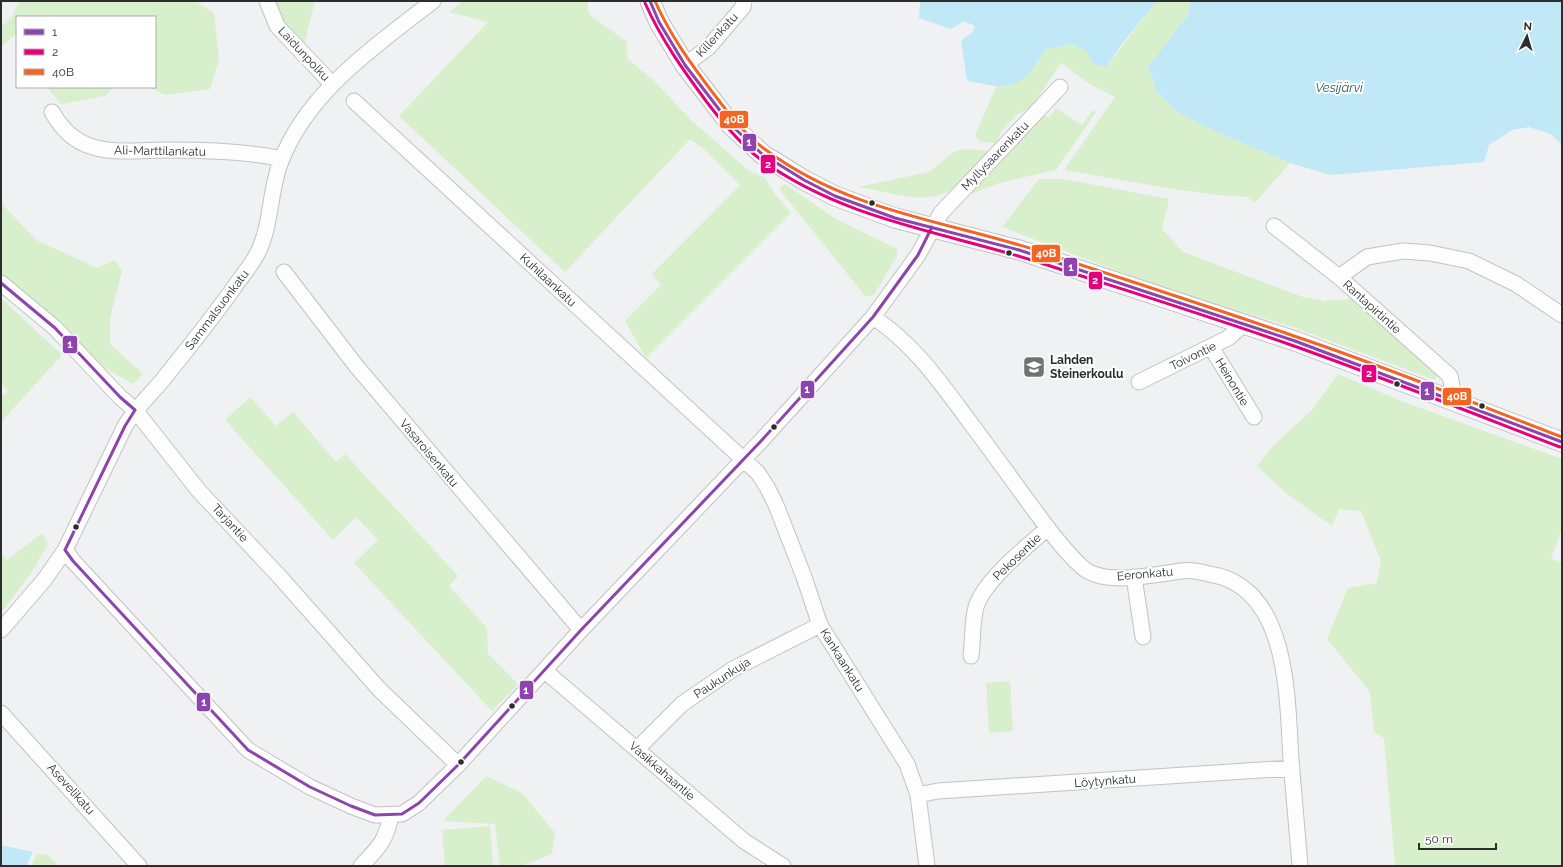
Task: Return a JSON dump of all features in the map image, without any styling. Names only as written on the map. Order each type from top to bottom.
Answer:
[{"type":"main road","points":[[650,1],[659,22],[685,65],[731,125],[762,154],[804,180],[835,196],[870,210],[1019,250],[1295,341],[1562,442]]},
{"type":"street","name":"Laidunpolku","points":[[267,1],[277,26],[332,84]]},
{"type":"street","name":"Sammalsuonkatu","points":[[1,630],[45,579],[65,550],[125,426],[135,410],[148,397],[199,335],[257,255],[267,225],[277,171],[299,127],[332,84],[369,51],[433,1]]},
{"type":"street","name":"Killenkatu","points":[[685,65],[709,47],[743,7],[744,1]]},
{"type":"street","name":"Myllysaarenkatu","points":[[391,815],[402,814],[419,803],[458,765],[581,630],[761,441],[873,317],[918,254],[941,213],[1060,87]]},
{"type":"street","name":"Kuhilaankatu","points":[[354,101],[743,459]]},
{"type":"street","name":"Ali-Marttilankatu","points":[[52,112],[58,123],[73,138],[92,147],[111,151],[190,150],[282,159]]},
{"type":"street","name":"Rantapirtintie","points":[[1274,226],[1338,277],[1450,376],[1452,386],[1449,398]]},
{"type":"street","points":[[1338,277],[1366,257],[1403,251],[1430,253],[1469,261],[1516,284],[1562,315]]},
{"type":"street","name":"Vasaroisenkatu","points":[[284,272],[357,367],[581,630]]},
{"type":"street","name":"Tarjantie","points":[[1,283],[55,328],[120,397],[135,410],[199,491],[279,576],[379,689],[458,765]]},
{"type":"street","name":"Eeronkatu","points":[[873,317],[906,342],[935,373],[1048,528],[1083,569],[1106,577],[1134,577],[1186,570],[1221,575],[1239,585],[1253,596],[1267,615],[1279,646],[1285,679],[1300,866]]},
{"type":"street","name":"Toivontie","points":[[1139,382],[1211,347],[1236,333],[1244,324]]},
{"type":"street","name":"Heinontie","points":[[1211,347],[1254,417]]},
{"type":"street","name":"Kankaankatu","points":[[743,459],[758,473],[770,493],[804,577],[820,625],[907,764],[918,795],[927,866]]},
{"type":"street","name":"Pekosentie","points":[[971,656],[976,608],[979,600],[995,577],[1048,528]]},
{"type":"street","points":[[65,550],[73,561],[248,750],[310,787],[375,815],[391,815],[388,833],[376,851],[361,866]]},
{"type":"street","points":[[1134,577],[1143,637]]},
{"type":"street","name":"Paukunkuja","points":[[637,749],[682,704],[732,669],[820,625]]},
{"type":"street","name":"Vasikkahaantie","points":[[545,671],[744,841],[782,866]]},
{"type":"street","name":"Asevelikatu","points":[[1,713],[139,866]]},
{"type":"street","name":"Löytynkatu","points":[[918,795],[938,791],[1292,768]]},
{"type":"green space","points":[[19,1],[195,1],[214,13],[219,60],[210,89],[165,95],[150,88],[156,88],[156,16],[16,16],[16,34],[1,47],[1,27],[13,15]]},
{"type":"green space","points":[[274,1],[315,1],[304,45],[286,25]]},
{"type":"green space","points":[[463,1],[589,1],[587,9],[591,16],[626,41],[628,59],[654,81],[691,120],[748,170],[765,178],[775,194],[791,213],[646,358],[625,321],[661,285],[652,274],[740,185],[704,149],[690,139],[565,272],[399,116],[488,22],[449,12]]},
{"type":"green space","points":[[1157,1],[1191,1],[1188,15],[1148,67],[1157,92],[1179,113],[1212,130],[1290,163],[1255,203],[1247,197],[1218,195],[1167,188],[1064,170],[1115,97],[1088,83],[1061,63],[1032,106],[1018,114],[1003,129],[996,143],[981,142],[975,135],[997,85],[1007,87],[1037,64],[1044,50],[1072,44],[1087,52],[1106,67]]},
{"type":"green space","points":[[48,88],[113,88],[105,96],[61,104]]},
{"type":"green space","points":[[1056,108],[1082,125],[1093,110],[1096,112],[1056,170],[999,183],[971,194],[969,192],[1041,113],[1049,118]]},
{"type":"green space","points":[[966,149],[990,151],[968,177],[955,188],[942,194],[928,197],[902,196],[858,187],[929,172],[955,151]]},
{"type":"green space","points":[[1039,179],[1063,179],[1169,199],[1162,229],[1183,252],[1303,297],[1324,301],[1352,299],[1430,368],[1437,376],[1435,380],[1293,327],[1163,288],[1002,227]]},
{"type":"green space","points":[[785,184],[836,219],[897,249],[897,256],[874,295],[866,297],[779,189]]},
{"type":"green space","points":[[1,203],[36,240],[97,268],[115,260],[122,271],[110,318],[110,344],[143,374],[133,384],[94,361],[12,282],[1,274]]},
{"type":"green space","points":[[1,298],[62,355],[1,422],[1,397],[8,392],[1,382]]},
{"type":"green space","points":[[1338,374],[1401,401],[1562,459],[1562,528],[1551,559],[1562,562],[1562,866],[1395,866],[1384,738],[1374,732],[1370,692],[1327,639],[1348,588],[1377,583],[1381,561],[1361,511],[1339,509],[1332,526],[1286,493],[1257,466],[1275,444],[1313,409]]},
{"type":"green space","points":[[250,397],[276,426],[293,412],[336,462],[345,454],[458,576],[449,586],[487,628],[488,654],[518,684],[492,711],[354,563],[378,540],[356,517],[333,540],[225,420]]},
{"type":"green space","points":[[42,533],[48,544],[31,573],[1,613],[1,554],[7,560]]},
{"type":"green space","points":[[1010,681],[1013,731],[989,733],[986,683]]},
{"type":"green space","points":[[486,776],[522,793],[555,833],[552,854],[524,865],[500,866],[495,824],[443,821]]},
{"type":"green space","points":[[490,826],[493,866],[445,866],[442,830]]},
{"type":"green space","points":[[37,854],[48,855],[58,866],[31,866]]},
{"type":"water","points":[[920,1],[1157,1],[1121,45],[1106,67],[1093,64],[1087,52],[1072,44],[1044,50],[1038,62],[1025,77],[1007,86],[993,86],[967,81],[961,41],[973,32],[975,26],[964,21],[951,29],[919,18]]},
{"type":"water","name":"Vesijärvi","points":[[1191,1],[1562,1],[1562,145],[1551,134],[1529,127],[1512,130],[1489,145],[1484,162],[1331,175],[1290,163],[1212,130],[1179,113],[1157,92],[1148,67],[1188,15]]},
{"type":"water","points":[[1,845],[33,852],[26,866],[1,866]]},
{"type":"transit line","name":"1","points":[[650,1],[659,22],[685,65],[731,125],[762,154],[804,180],[835,196],[895,218],[1019,250],[1295,341],[1562,442]]},
{"type":"transit line","name":"40B","points":[[655,1],[667,26],[689,60],[725,109],[744,131],[766,150],[798,171],[831,188],[900,213],[1007,241],[1263,325],[1395,372],[1562,437]]},
{"type":"transit line","name":"2","points":[[645,3],[665,42],[681,66],[712,109],[738,139],[760,159],[793,180],[827,197],[898,223],[1044,264],[1263,335],[1395,383],[1560,447]]},
{"type":"transit line","name":"1","points":[[65,550],[73,561],[248,750],[310,787],[351,806],[375,815],[402,814],[419,803],[458,765],[581,630],[761,441],[873,317],[918,255],[932,227]]},
{"type":"transit line","name":"1","points":[[1,283],[55,328],[120,397],[135,410]]},
{"type":"transit line","name":"1","points":[[65,550],[125,426],[135,410]]},
{"type":"place","name":"Lahden Steinerkoulu","points":[[1034,367]]}]
